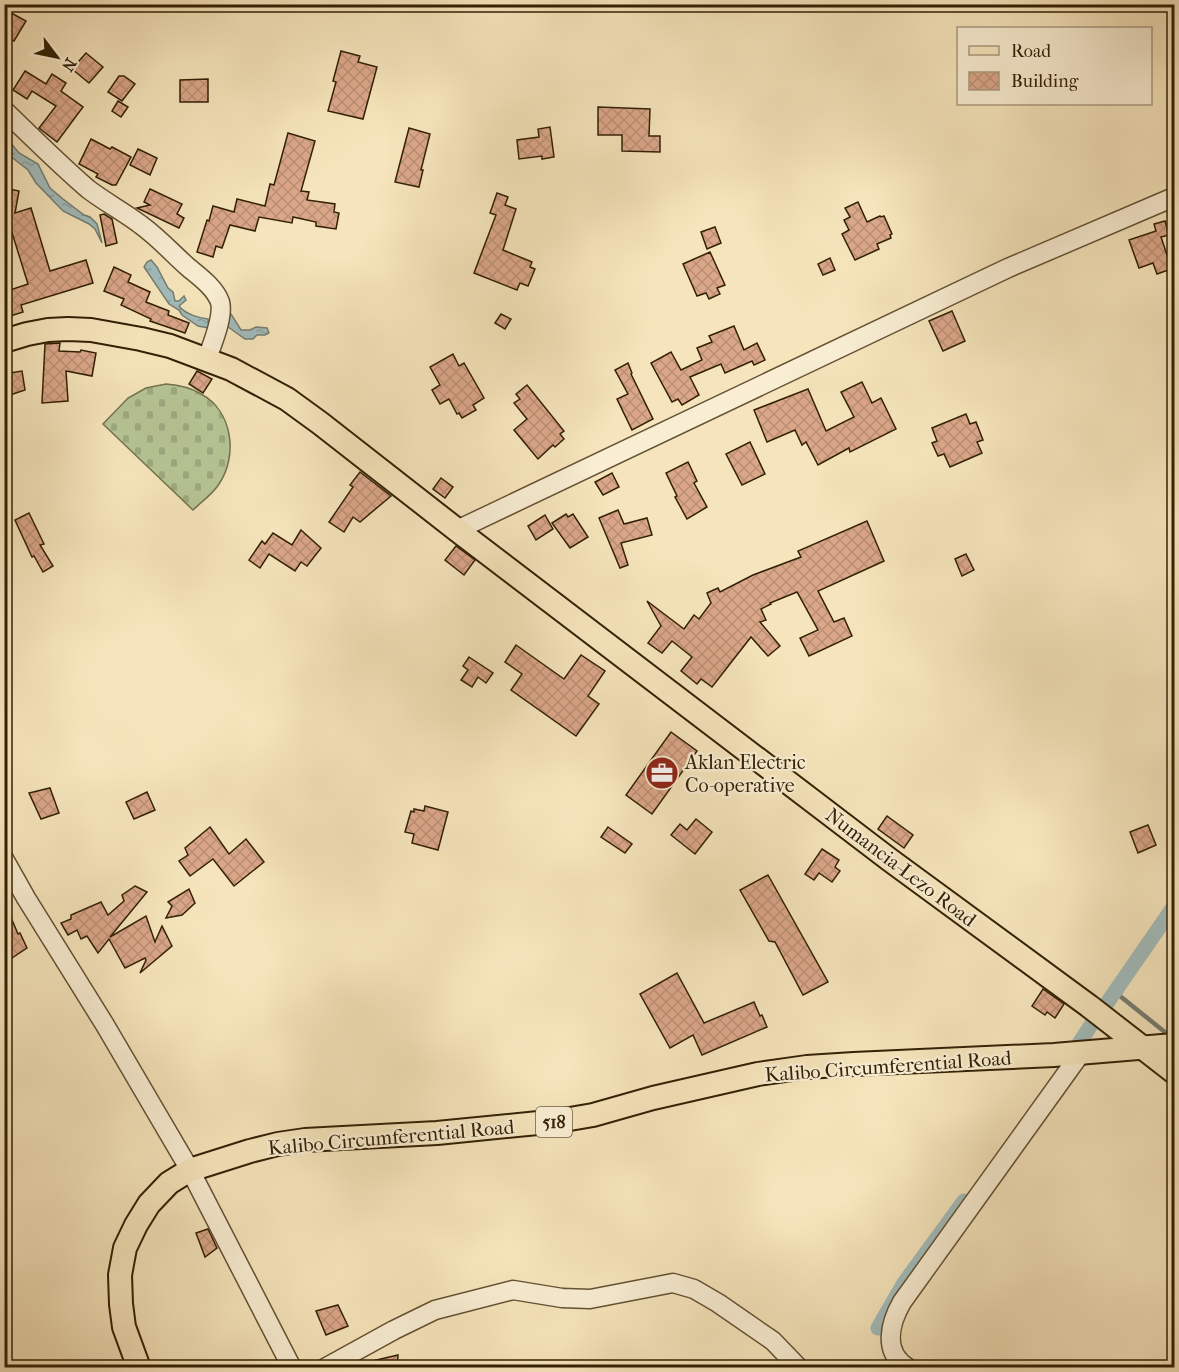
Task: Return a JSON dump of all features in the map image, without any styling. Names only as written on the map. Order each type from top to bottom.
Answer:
[{"type":"main road","name":"Numancia-Lezo Road","points":[[4,341],[48,330],[91,330],[132,337],[170,346],[207,359],[288,399],[890,860],[1174,1071]]},
{"type":"main road","name":"Kalibo Circumferential Road","points":[[139,1368],[124,1327],[120,1275],[125,1248],[136,1225],[149,1204],[169,1183],[190,1170],[250,1151],[305,1140],[436,1133],[558,1121],[593,1115],[664,1095],[758,1074],[807,1067],[1054,1055],[1174,1045]]},
{"type":"street","points":[[4,110],[90,190],[140,224],[206,281],[219,299],[221,309],[207,359]]},
{"type":"street","points":[[457,530],[997,273],[1174,197]]},
{"type":"street","points":[[4,859],[190,1170],[292,1368]]},
{"type":"street","points":[[908,1368],[893,1352],[891,1342],[893,1320],[902,1302],[1081,1053]]},
{"type":"street","points":[[325,1368],[435,1310],[513,1290],[562,1298],[590,1299],[673,1283],[694,1289],[718,1303],[773,1341],[800,1368]]},
{"type":"green space","points":[[166,384],[193,390],[212,402],[220,411],[229,435],[229,461],[225,473],[214,491],[193,510],[103,424],[128,398],[146,388]]},
{"type":"water","points":[[5,136],[19,153],[38,164],[50,188],[97,224],[102,243],[95,229],[63,211],[36,183],[28,170],[5,152]]},
{"type":"water","points":[[151,260],[168,288],[173,292],[175,301],[179,301],[184,296],[186,300],[179,306],[196,317],[208,319],[209,328],[198,326],[169,304],[144,267]]},
{"type":"water","points":[[226,314],[231,314],[241,330],[256,327],[267,328],[269,333],[257,335],[253,339],[245,339],[224,324]]},
{"type":"building","points":[[4,9],[26,21],[14,41],[4,36]]},
{"type":"building","points":[[341,51],[360,56],[358,62],[377,67],[363,119],[328,111]]},
{"type":"building","points":[[86,53],[103,67],[89,83],[72,69]]},
{"type":"building","points":[[25,71],[46,84],[52,74],[66,83],[61,91],[83,107],[57,142],[39,128],[56,106],[32,91],[27,99],[13,90]]},
{"type":"building","points":[[119,76],[124,76],[135,84],[122,101],[108,92]]},
{"type":"building","points":[[208,79],[208,102],[180,102],[180,80]]},
{"type":"building","points":[[118,101],[128,107],[121,117],[112,111]]},
{"type":"building","points":[[598,107],[650,109],[649,136],[660,136],[660,152],[622,151],[622,135],[598,135]]},
{"type":"building","points":[[550,127],[554,157],[519,159],[517,140],[539,137],[538,129]]},
{"type":"building","points":[[409,128],[430,134],[419,187],[395,182]]},
{"type":"building","points":[[288,133],[315,141],[301,191],[309,192],[307,200],[335,204],[334,212],[339,213],[336,229],[316,226],[316,222],[293,217],[292,223],[259,217],[255,231],[230,225],[222,248],[216,246],[213,257],[197,252],[213,206],[234,212],[237,199],[265,206],[270,184],[274,185]]},
{"type":"building","points":[[91,139],[131,157],[116,185],[96,177],[98,174],[79,164]]},
{"type":"building","points":[[138,149],[157,158],[150,175],[130,165]]},
{"type":"building","points":[[4,188],[19,191],[15,213],[31,208],[50,271],[86,260],[93,283],[21,305],[23,312],[4,318],[4,292],[28,284],[4,207]]},
{"type":"building","points":[[150,189],[182,204],[177,214],[184,218],[179,228],[137,208],[150,205],[144,202]]},
{"type":"building","points":[[497,193],[508,197],[505,205],[516,209],[503,250],[532,262],[530,267],[535,269],[528,286],[520,283],[517,290],[474,273],[496,215],[490,213]]},
{"type":"building","points":[[858,202],[867,222],[884,216],[892,234],[891,238],[877,244],[879,249],[855,260],[842,234],[849,230],[844,220],[850,217],[845,208]]},
{"type":"building","points":[[104,214],[112,219],[117,243],[106,246],[100,215]]},
{"type":"building","points":[[1165,221],[1169,235],[1161,237],[1168,258],[1174,256],[1174,268],[1157,274],[1153,263],[1139,268],[1129,240],[1156,231],[1154,224]]},
{"type":"building","points":[[715,227],[721,243],[707,249],[701,232]]},
{"type":"building","points":[[710,252],[725,285],[717,288],[720,294],[709,299],[706,293],[697,296],[683,264]]},
{"type":"building","points":[[830,258],[835,270],[823,275],[818,264]]},
{"type":"building","points":[[114,267],[131,275],[128,282],[150,292],[146,302],[169,311],[168,315],[189,323],[185,333],[150,321],[151,319],[121,305],[124,299],[104,291]]},
{"type":"building","points":[[952,311],[965,341],[943,351],[929,321]]},
{"type":"building","points":[[501,314],[511,319],[505,329],[495,323]]},
{"type":"building","points":[[734,326],[744,350],[757,343],[765,360],[754,365],[752,361],[725,373],[721,364],[690,377],[699,395],[682,405],[678,399],[672,402],[651,363],[671,352],[681,370],[702,360],[697,348],[712,342],[709,336]]},
{"type":"building","points":[[60,343],[59,351],[80,352],[81,350],[96,353],[92,376],[66,371],[68,401],[42,403],[45,344]]},
{"type":"building","points":[[453,354],[459,366],[464,363],[484,398],[473,405],[476,410],[462,418],[459,413],[457,414],[449,399],[440,404],[432,390],[440,385],[430,367]]},
{"type":"building","points":[[628,363],[653,419],[632,430],[617,399],[628,394],[615,370]]},
{"type":"building","points":[[22,371],[25,390],[4,397],[4,374]]},
{"type":"building","points":[[197,371],[212,379],[203,393],[189,384]]},
{"type":"building","points":[[862,382],[872,403],[881,398],[896,429],[850,452],[849,448],[818,465],[806,442],[802,445],[795,430],[767,442],[754,410],[808,389],[826,431],[854,417],[841,392]]},
{"type":"building","points":[[527,385],[564,431],[560,434],[564,439],[555,447],[553,445],[538,459],[514,430],[527,419],[514,403],[520,399],[516,394]]},
{"type":"building","points":[[966,414],[970,424],[976,422],[983,440],[977,442],[982,453],[950,467],[944,454],[938,456],[932,443],[937,441],[932,428]]},
{"type":"building","points":[[750,442],[765,474],[742,485],[726,454]]},
{"type":"building","points":[[688,462],[697,481],[694,483],[707,507],[687,519],[666,473]]},
{"type":"building","points":[[360,472],[391,496],[360,522],[353,517],[344,532],[329,522],[353,487],[350,485]]},
{"type":"building","points":[[612,473],[619,487],[603,495],[595,482]]},
{"type":"building","points":[[441,478],[453,487],[445,498],[433,489]]},
{"type":"building","points":[[618,510],[624,524],[647,518],[652,535],[621,543],[628,565],[620,568],[599,518]]},
{"type":"building","points":[[29,513],[44,544],[40,545],[53,566],[43,572],[34,556],[32,557],[15,520]]},
{"type":"building","points":[[566,514],[568,517],[573,514],[588,537],[570,548],[552,523]]},
{"type":"building","points":[[545,515],[553,529],[536,540],[528,526]]},
{"type":"building","points":[[867,521],[884,561],[818,591],[834,622],[844,618],[852,636],[809,656],[800,638],[818,630],[797,592],[761,609],[766,620],[760,622],[780,646],[768,656],[751,637],[712,687],[701,679],[697,684],[681,671],[692,657],[672,641],[662,653],[648,643],[661,626],[647,601],[684,629],[694,615],[699,619],[711,603],[707,593],[718,588],[720,592],[753,575],[801,557],[798,551]]},
{"type":"building","points":[[301,530],[321,548],[307,566],[301,562],[295,571],[269,554],[260,568],[249,560],[262,541],[265,544],[273,533],[292,545]]},
{"type":"building","points":[[456,546],[475,560],[464,575],[445,560]]},
{"type":"building","points":[[966,554],[974,570],[962,576],[955,559]]},
{"type":"building","points":[[516,645],[564,679],[581,655],[605,671],[588,696],[599,704],[576,736],[511,690],[522,674],[505,662]]},
{"type":"building","points":[[469,657],[493,673],[486,683],[478,677],[472,687],[461,680],[468,670],[463,666]]},
{"type":"building","name":"Aklan Electric Co-operative","points":[[671,732],[697,751],[652,814],[626,795]]},
{"type":"building","points":[[50,788],[59,813],[41,819],[29,793]]},
{"type":"building","points":[[147,792],[155,810],[134,819],[126,802]]},
{"type":"building","points":[[425,806],[448,812],[438,850],[412,843],[414,834],[405,832],[411,811],[414,812],[414,809],[424,811]]},
{"type":"building","points":[[887,816],[913,835],[904,848],[878,829]]},
{"type":"building","points":[[696,819],[712,832],[695,854],[671,835],[680,824],[687,830]]},
{"type":"building","points":[[1148,825],[1156,845],[1138,853],[1130,832]]},
{"type":"building","points":[[210,827],[229,854],[246,839],[264,862],[234,886],[213,859],[190,876],[179,861],[188,855],[185,848]]},
{"type":"building","points":[[608,827],[632,844],[625,853],[601,837]]},
{"type":"building","points":[[822,849],[839,860],[835,867],[840,871],[832,882],[819,873],[814,880],[805,874]]},
{"type":"building","points":[[768,875],[828,982],[803,995],[775,942],[769,941],[740,890]]},
{"type":"building","points":[[135,886],[147,892],[110,937],[146,916],[155,942],[162,926],[172,946],[140,973],[145,958],[125,968],[109,939],[98,953],[87,936],[81,939],[77,930],[68,935],[61,923],[71,919],[71,915],[101,902],[108,915],[124,901],[122,895]]},
{"type":"building","points":[[189,889],[195,903],[182,915],[166,918],[172,906],[168,902]]},
{"type":"building","points":[[4,901],[18,934],[20,933],[27,948],[12,958],[4,954]]},
{"type":"building","points":[[677,973],[704,1023],[754,1002],[767,1027],[702,1055],[693,1035],[670,1048],[640,994]]},
{"type":"building","points":[[1043,989],[1064,1004],[1055,1018],[1047,1012],[1045,1015],[1032,1006]]},
{"type":"building","points":[[208,1229],[217,1248],[205,1257],[196,1233]]},
{"type":"building","points":[[338,1305],[348,1326],[326,1335],[316,1311]]},
{"type":"building","points":[[398,1355],[397,1368],[363,1368],[363,1363]]},
{"type":"waterway","points":[[1105,1006],[1174,906]]},
{"type":"waterway","points":[[1115,992],[1171,1037]]},
{"type":"waterway","points":[[1076,1048],[1093,1022]]},
{"type":"waterway","points":[[878,1328],[904,1283],[964,1201]]},
{"type":"place","name":"Aklan Electric Co-operative","points":[[662,773]]}]
